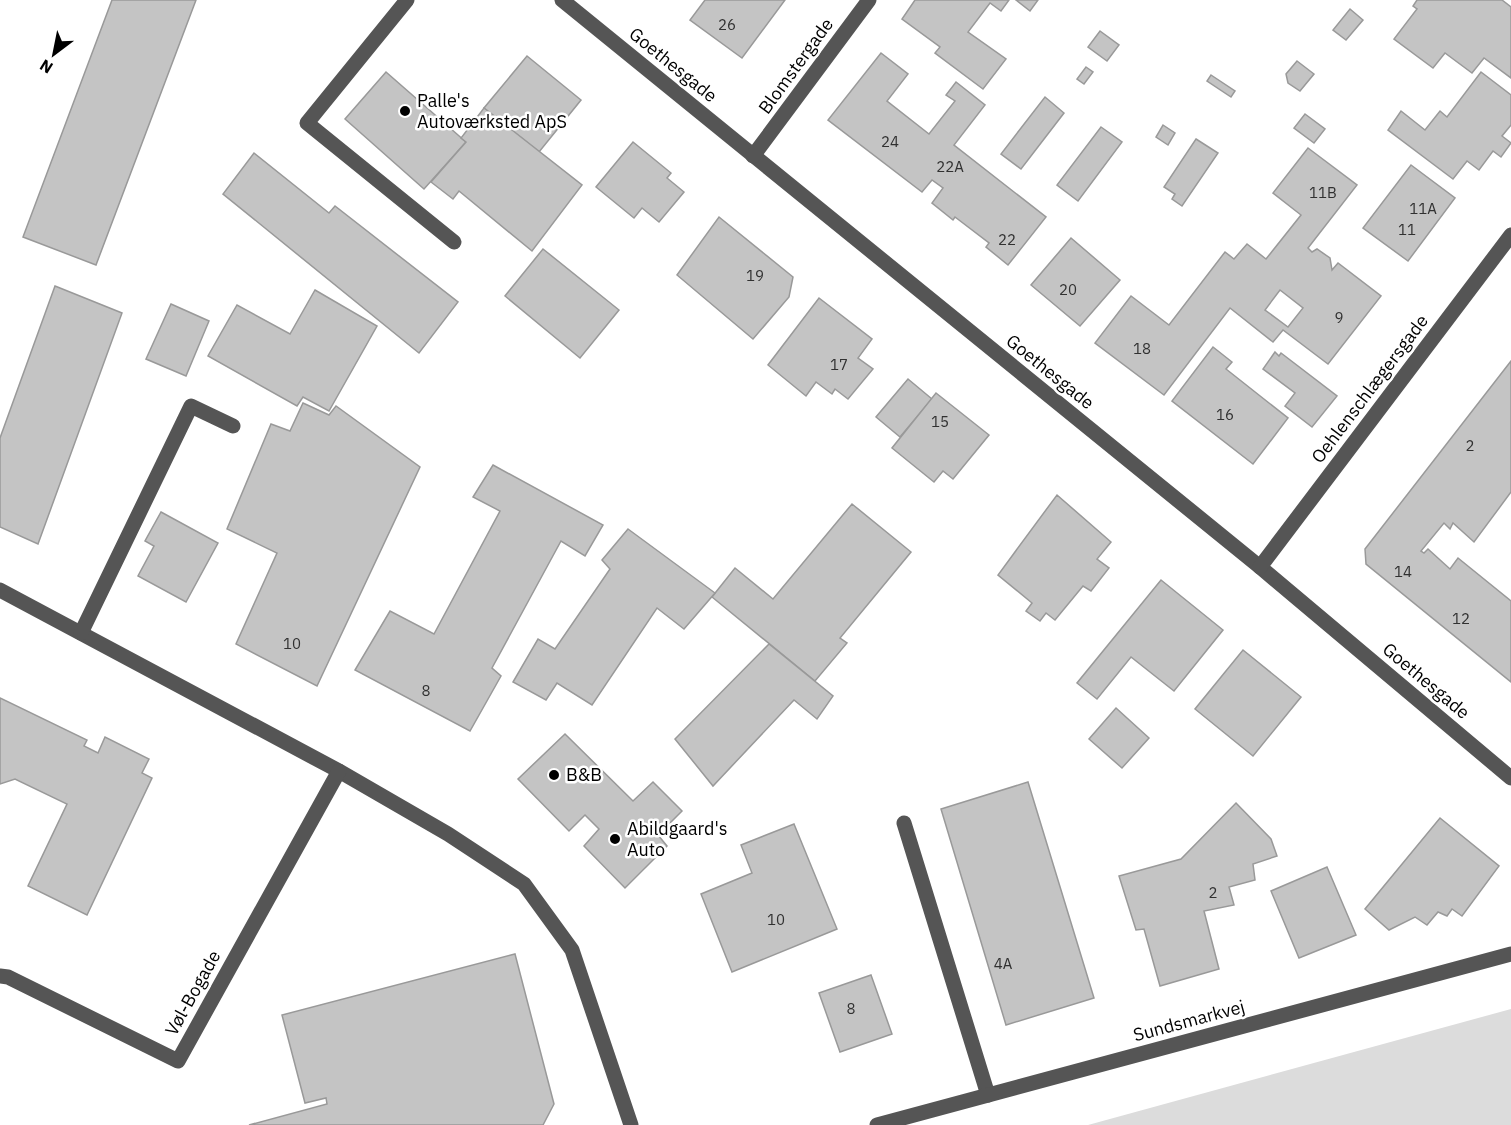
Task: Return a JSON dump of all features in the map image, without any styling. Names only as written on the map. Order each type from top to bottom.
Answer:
[{"type":"street","points":[[407,0],[307,123],[454,242]]},
{"type":"street","name":"Goethesgade","points":[[562,0],[1260,567],[1511,778]]},
{"type":"street","name":"Blomstergade","points":[[753,156],[869,0]]},
{"type":"street","name":"Oehlenschlægersgade","points":[[1260,567],[1511,235]]},
{"type":"street","points":[[81,633],[191,406],[233,426]]},
{"type":"street","points":[[0,590],[339,771],[448,834],[524,884],[572,950],[632,1125]]},
{"type":"street","name":"Vøl-Bogade","points":[[0,976],[8,977],[178,1061],[339,771]]},
{"type":"street","points":[[904,823],[987,1095]]},
{"type":"street","name":"Sundsmarkvej","points":[[877,1125],[1511,954]]},
{"type":"shaded area","points":[[1511,1009],[1511,1125],[1088,1125]]},
{"type":"building","points":[[112,0],[196,0],[96,265],[23,237]]},
{"type":"building","points":[[705,0],[785,0],[742,58],[690,20]]},
{"type":"building","points":[[915,0],[1009,0],[1001,11],[990,3],[968,32],[1006,59],[983,89],[935,53],[940,47],[902,19]]},
{"type":"building","points":[[1016,0],[1038,0],[1030,11]]},
{"type":"building","points":[[1417,0],[1502,0],[1511,7],[1511,78],[1484,58],[1472,73],[1445,53],[1433,68],[1394,39],[1417,9],[1413,6]]},
{"type":"building","points":[[1350,9],[1363,20],[1346,40],[1333,30]]},
{"type":"building","points":[[1100,31],[1119,45],[1107,61],[1088,47]]},
{"type":"building","points":[[881,53],[908,74],[887,101],[929,134],[955,101],[946,95],[956,82],[985,105],[954,145],[1046,217],[1008,265],[986,247],[989,243],[955,217],[953,220],[932,203],[943,188],[932,180],[922,192],[828,120]]},
{"type":"building","points":[[527,56],[581,100],[539,152],[484,108]]},
{"type":"building","points":[[1297,61],[1314,74],[1300,91],[1288,83],[1286,74]]},
{"type":"building","points":[[1086,67],[1093,72],[1084,84],[1077,79]]},
{"type":"building","points":[[386,72],[466,142],[424,189],[345,119]]},
{"type":"building","points":[[1481,72],[1511,95],[1511,125],[1502,136],[1511,143],[1501,157],[1493,151],[1479,170],[1467,161],[1453,179],[1388,130],[1401,111],[1425,130],[1440,111],[1447,117]]},
{"type":"building","points":[[1211,75],[1235,91],[1231,97],[1207,81]]},
{"type":"building","points":[[1045,97],[1064,113],[1021,169],[1001,154]]},
{"type":"building","points":[[484,108],[582,185],[532,251],[459,191],[453,199],[431,182],[466,142],[461,138]]},
{"type":"building","points":[[1305,114],[1325,129],[1314,143],[1294,128]]},
{"type":"building","points":[[1163,125],[1175,133],[1168,145],[1156,137]]},
{"type":"building","points":[[1101,127],[1122,142],[1078,201],[1057,185]]},
{"type":"building","points":[[1196,139],[1218,153],[1182,206],[1172,199],[1175,194],[1164,187]]},
{"type":"building","points":[[633,142],[671,173],[667,178],[684,192],[659,222],[642,208],[634,218],[596,187]]},
{"type":"building","points":[[1308,148],[1357,185],[1308,248],[1312,252],[1317,249],[1330,258],[1332,270],[1338,263],[1381,296],[1328,364],[1283,330],[1273,342],[1230,308],[1164,395],[1095,343],[1131,296],[1169,325],[1225,252],[1234,259],[1247,244],[1266,259],[1301,215],[1273,193]],"holes":[[[1280,290],[1303,308],[1288,327],[1265,310]]]},
{"type":"building","points":[[254,153],[329,213],[335,206],[458,302],[419,353],[223,194]]},
{"type":"building","points":[[1411,165],[1455,198],[1408,261],[1363,228]]},
{"type":"building","points":[[719,217],[793,277],[789,297],[753,339],[677,275]]},
{"type":"building","points":[[1071,238],[1120,280],[1080,326],[1031,285]]},
{"type":"building","points":[[543,249],[619,310],[580,358],[505,296]]},
{"type":"building","points":[[55,286],[122,313],[38,544],[0,527],[0,438]]},
{"type":"building","points":[[315,290],[377,326],[329,411],[303,397],[297,406],[208,356],[237,305],[290,334]]},
{"type":"building","points":[[819,298],[872,339],[858,358],[873,369],[848,399],[835,389],[832,394],[816,382],[806,396],[768,365]]},
{"type":"building","points":[[171,304],[209,321],[186,376],[146,359]]},
{"type":"building","points":[[1213,347],[1232,362],[1226,369],[1288,418],[1253,464],[1172,401]]},
{"type":"building","points":[[1275,352],[1279,356],[1281,353],[1337,396],[1312,427],[1285,406],[1295,393],[1263,369]]},
{"type":"building","points":[[1511,361],[1511,492],[1474,542],[1453,523],[1450,529],[1444,523],[1421,551],[1424,553],[1428,549],[1450,569],[1458,558],[1511,601],[1511,682],[1366,564],[1365,549]]},
{"type":"building","points":[[908,379],[932,399],[900,437],[876,417]]},
{"type":"building","points":[[936,393],[989,435],[953,479],[943,471],[934,482],[892,448]]},
{"type":"building","points":[[303,403],[329,415],[336,406],[420,467],[317,686],[236,644],[277,553],[227,529],[271,424],[290,431]]},
{"type":"building","points":[[493,465],[603,525],[585,556],[561,541],[492,668],[501,676],[470,731],[355,670],[390,611],[434,634],[500,511],[473,497]]},
{"type":"building","points":[[1057,495],[1111,542],[1097,559],[1109,568],[1091,591],[1083,586],[1055,620],[1046,613],[1040,621],[1026,611],[1032,603],[998,575]]},
{"type":"building","points":[[852,504],[911,552],[840,638],[847,643],[815,681],[712,597],[735,568],[773,599]]},
{"type":"building","points":[[161,512],[218,543],[186,602],[138,576],[154,546],[145,541]]},
{"type":"building","points":[[628,529],[715,593],[684,629],[657,608],[592,705],[557,683],[546,700],[513,682],[538,639],[555,649],[610,569],[602,560]]},
{"type":"building","points":[[1161,580],[1223,630],[1174,691],[1131,657],[1097,699],[1077,683]]},
{"type":"building","points":[[769,644],[833,696],[817,719],[794,700],[713,786],[675,739]]},
{"type":"building","points":[[1243,650],[1301,697],[1253,756],[1195,709]]},
{"type":"building","points":[[0,698],[87,740],[84,746],[98,753],[105,737],[149,759],[142,773],[152,778],[87,915],[28,886],[67,804],[15,779],[0,784]]},
{"type":"building","points":[[1116,708],[1149,738],[1122,768],[1089,739]]},
{"type":"building","points":[[565,734],[633,801],[653,782],[682,811],[658,835],[667,846],[625,888],[584,846],[599,829],[585,815],[569,831],[518,779]]},
{"type":"building","points":[[1028,782],[1094,998],[1006,1025],[941,809]]},
{"type":"building","points":[[1236,803],[1271,839],[1277,856],[1253,864],[1255,880],[1229,887],[1234,905],[1204,911],[1219,969],[1160,986],[1144,929],[1136,930],[1119,876],[1181,859]]},
{"type":"building","points":[[1440,818],[1499,866],[1462,916],[1452,909],[1447,916],[1438,912],[1427,925],[1415,917],[1389,930],[1365,909]]},
{"type":"building","points":[[794,824],[837,929],[732,972],[701,894],[752,873],[741,845]]},
{"type":"building","points":[[1327,867],[1356,935],[1299,958],[1271,891]]},
{"type":"building","points":[[515,954],[554,1104],[543,1125],[249,1125],[327,1104],[326,1098],[305,1103],[282,1015]]},
{"type":"building","points":[[871,975],[892,1034],[840,1052],[819,993]]},
{"type":"place","name":"Palle's Autoværksted ApS","points":[[405,111]]},
{"type":"place","name":"B&B","points":[[554,775]]},
{"type":"place","name":"Abildgaard's Auto","points":[[615,839]]}]
